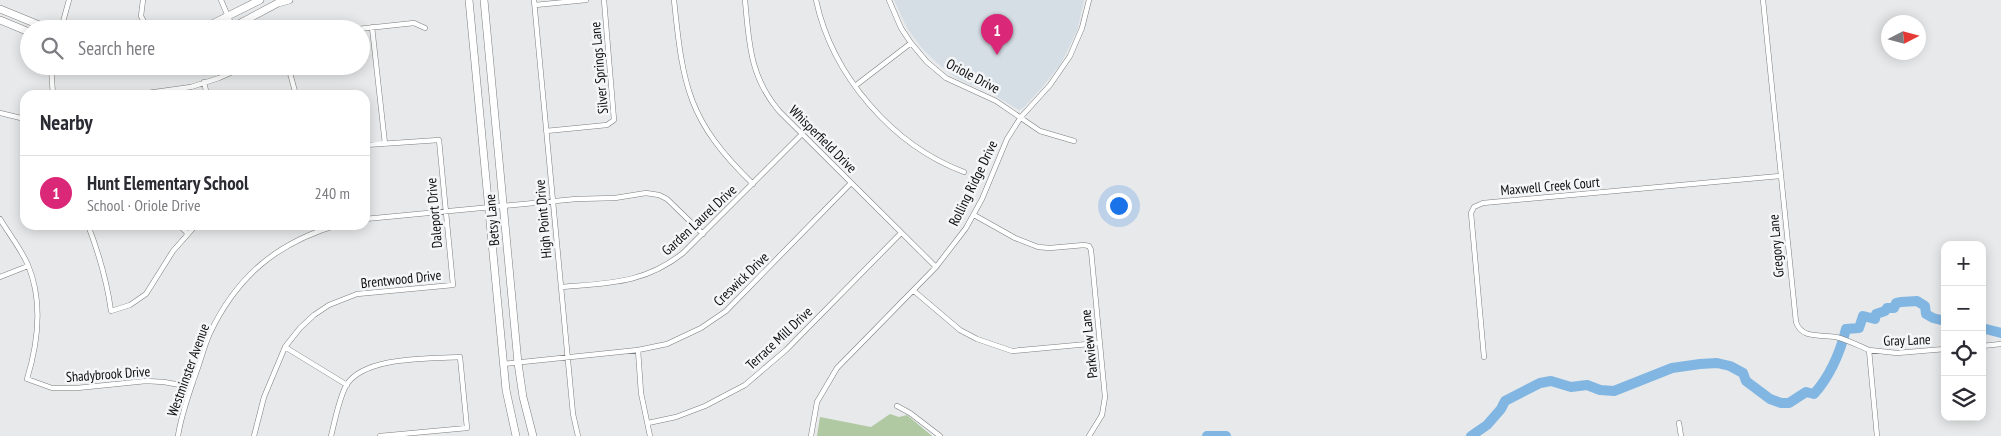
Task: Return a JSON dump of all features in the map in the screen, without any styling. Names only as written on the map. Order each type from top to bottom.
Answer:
[{"type":"main road","points":[[222,20],[260,0]]},
{"type":"main road","points":[[246,20],[289,0]]},
{"type":"main road","name":"Betsy Lane","points":[[469,0],[503,364],[506,390],[516,436]]},
{"type":"main road","name":"Betsy Lane","points":[[484,0],[518,363],[532,436]]},
{"type":"main road","points":[[0,9],[27,20]]},
{"type":"main road","points":[[0,20],[20,28]]},
{"type":"main road","points":[[476,75],[491,74]]},
{"type":"street","points":[[63,20],[69,0]]},
{"type":"street","points":[[143,0],[141,16],[143,20]]},
{"type":"street","points":[[221,0],[229,20]]},
{"type":"street","points":[[534,2],[586,0]]},
{"type":"street","name":"Silver Springs Lane","points":[[546,131],[604,126],[613,123],[615,118],[604,0]]},
{"type":"street","points":[[674,0],[680,58],[686,85],[696,111],[717,146],[753,184]]},
{"type":"street","name":"Whisperfield Drive","points":[[745,0],[753,67],[758,80],[774,106],[936,267]]},
{"type":"street","points":[[816,0],[828,41],[855,86],[872,106],[910,142],[940,161],[964,172]]},
{"type":"street","name":"Oriole Drive","points":[[889,0],[901,28],[911,43],[927,62],[946,78],[996,101],[1047,134],[1074,141]]},
{"type":"street","name":"Rolling Ridge Drive","points":[[811,436],[817,402],[837,368],[914,291],[958,241],[974,215],[1000,152],[1021,117],[1050,85],[1070,56],[1082,28],[1089,0]]},
{"type":"street","name":"Gregory Lane","points":[[1763,0],[1793,305],[1797,325],[1807,334],[1840,338],[1869,350]]},
{"type":"street","name":"High Point Drive","points":[[534,2],[567,359],[573,414],[578,436]]},
{"type":"street","points":[[370,145],[385,144],[372,27],[414,23],[425,28]]},
{"type":"street","points":[[855,86],[911,43]]},
{"type":"street","points":[[52,75],[53,90]]},
{"type":"street","points":[[169,90],[204,82],[222,75]]},
{"type":"street","points":[[290,75],[295,90]]},
{"type":"street","points":[[204,82],[206,90]]},
{"type":"street","points":[[0,114],[20,118]]},
{"type":"street","name":"Garden Laurel Drive","points":[[561,287],[618,282],[645,276],[674,261],[802,134]]},
{"type":"street","name":"Daleport Drive","points":[[385,144],[439,140],[453,285]]},
{"type":"street","name":"Maxwell Creek Court","points":[[1484,358],[1472,213],[1474,207],[1483,203],[1780,176]]},
{"type":"street","name":"Creswick Drive","points":[[503,364],[567,359],[638,350],[667,344],[700,328],[726,311],[851,183]]},
{"type":"street","points":[[370,220],[552,201],[616,198],[652,193],[674,204],[703,234]]},
{"type":"street","name":"Parkview Lane","points":[[974,215],[1015,238],[1038,247],[1088,246],[1092,256],[1104,402],[1102,415],[1091,435]]},
{"type":"street","points":[[0,219],[28,266],[0,277]]},
{"type":"street","points":[[90,230],[106,279],[111,311],[130,305],[146,294],[173,251],[192,230]]},
{"type":"street","points":[[184,230],[188,234]]},
{"type":"street","name":"Westminster Avenue","points":[[178,436],[191,387],[210,333],[235,290],[272,254],[321,230]]},
{"type":"street","name":"Terrace Mill Drive","points":[[648,423],[705,406],[745,385],[786,350],[901,233]]},
{"type":"street","name":"Shadybrook Drive","points":[[28,266],[35,292],[38,326],[27,379],[52,388],[77,388],[146,381],[191,387]]},
{"type":"street","name":"Brentwood Drive","points":[[254,436],[264,397],[285,347],[300,328],[314,315],[329,305],[357,294],[453,285]]},
{"type":"street","points":[[914,291],[960,330],[978,339],[1012,350],[1100,343]]},
{"type":"street","points":[[1986,346],[2001,344]]},
{"type":"street","points":[[285,347],[346,385]]},
{"type":"street","points":[[638,350],[641,393],[650,436]]},
{"type":"street","points":[[1869,350],[1877,436]]},
{"type":"street","name":"Gray Lane","points":[[1869,350],[1889,353],[1941,350]]},
{"type":"street","points":[[331,436],[346,385],[364,370],[382,364],[460,357],[467,428],[380,436]]},
{"type":"street","points":[[897,406],[910,413],[940,436]]},
{"type":"street","points":[[1679,423],[1681,436]]},
{"type":"shaded area","points":[[894,0],[1084,0],[1077,31],[1060,65],[1039,91],[1019,110],[994,95],[956,78],[937,63],[921,47],[907,28]]},
{"type":"green space","points":[[890,414],[899,417],[907,415],[932,436],[817,436],[820,417],[871,427]]},
{"type":"waterway","points":[[1471,436],[1487,425],[1501,409],[1505,401],[1540,383],[1551,381],[1571,387],[1587,385],[1600,390],[1614,391],[1672,368],[1700,364],[1717,363],[1730,366],[1743,373],[1746,381],[1770,399],[1781,403],[1789,403],[1806,392],[1814,394],[1834,364],[1846,329],[1859,328],[1863,316],[1875,319],[1876,314],[1885,311],[1887,308],[1894,308],[1896,303],[1917,301],[1925,306],[1926,314],[1941,320]]},
{"type":"waterway","points":[[1986,329],[2001,333]]},
{"type":"waterway","points":[[1207,436],[1226,436]]},
{"type":"place","name":"Hunt Elementary School","points":[[997,55]]}]
